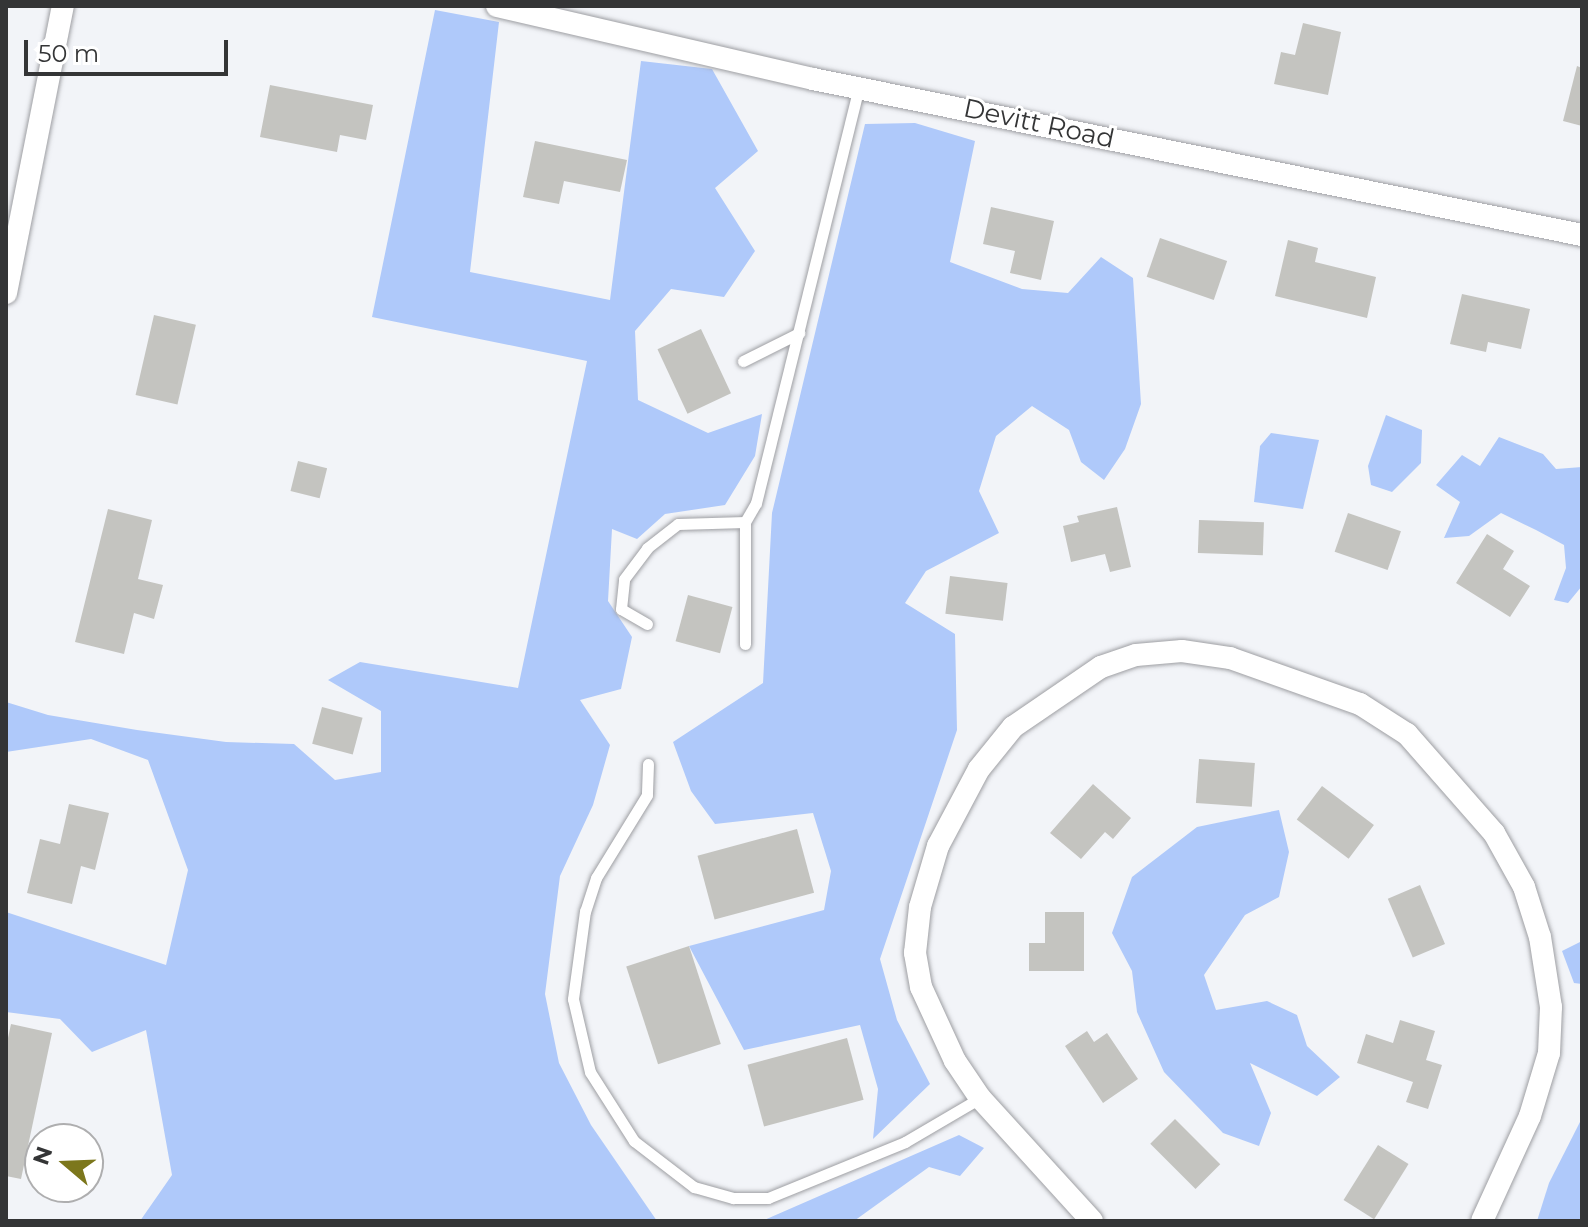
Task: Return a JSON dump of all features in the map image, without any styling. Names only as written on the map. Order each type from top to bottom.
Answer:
[{"type":"street","points":[[6,293],[63,6]]},
{"type":"street","name":"Devitt Road","points":[[497,6],[859,88],[1582,235]]},
{"type":"street","points":[[1092,1221],[980,1098],[955,1061],[921,987],[915,953],[920,907],[938,846],[979,769],[1013,727],[1101,667],[1136,655],[1182,651],[1230,658],[1360,704],[1407,734],[1494,833],[1524,887],[1540,937],[1551,1007],[1549,1053],[1530,1116],[1482,1221]]},
{"type":"lane","points":[[745,644],[745,522],[756,503],[859,88]]},
{"type":"lane","points":[[743,361],[799,333]]},
{"type":"lane","points":[[647,624],[621,609],[624,579],[647,548],[678,524],[745,522]]},
{"type":"lane","points":[[648,764],[647,795],[596,878],[585,911],[573,999],[590,1072],[634,1141],[694,1187],[733,1198],[768,1198],[815,1183],[905,1142],[980,1098]]},
{"type":"shaded area","points":[[435,10],[499,22],[470,272],[610,300],[641,61],[712,69],[758,151],[715,188],[755,251],[724,297],[671,289],[635,331],[638,400],[708,433],[762,414],[755,456],[725,505],[665,514],[637,539],[612,529],[608,601],[632,637],[621,689],[580,700],[610,745],[593,805],[560,876],[545,994],[559,1063],[591,1125],[657,1221],[140,1221],[172,1175],[146,1030],[92,1052],[60,1019],[6,1012],[6,912],[166,965],[188,870],[148,760],[91,739],[6,752],[6,702],[48,715],[137,730],[226,742],[294,744],[335,780],[381,772],[381,711],[328,680],[360,662],[518,688],[587,361],[372,317]]},
{"type":"shaded area","points":[[915,123],[975,141],[950,262],[1022,289],[1068,293],[1101,257],[1133,278],[1141,404],[1125,449],[1104,480],[1081,462],[1069,430],[1032,406],[996,436],[979,491],[999,533],[926,571],[905,603],[955,634],[957,730],[880,959],[897,1020],[930,1084],[873,1139],[878,1089],[860,1025],[744,1050],[689,946],[824,910],[831,871],[813,813],[715,824],[691,791],[673,742],[763,683],[772,513],[865,124]]},
{"type":"shaded area","points":[[1386,415],[1422,430],[1421,463],[1392,492],[1371,485],[1368,466]]},
{"type":"shaded area","points":[[1271,433],[1319,440],[1303,509],[1254,502],[1260,446]]},
{"type":"shaded area","points":[[1499,437],[1543,454],[1556,469],[1582,467],[1582,586],[1568,603],[1554,600],[1566,568],[1564,545],[1536,530],[1501,513],[1469,536],[1444,538],[1460,502],[1436,485],[1462,455],[1480,466]]},
{"type":"shaded area","points":[[1279,810],[1289,852],[1279,897],[1245,915],[1204,975],[1216,1010],[1267,1001],[1297,1015],[1307,1046],[1340,1077],[1317,1096],[1250,1063],[1271,1113],[1259,1146],[1223,1133],[1164,1072],[1137,1012],[1132,971],[1112,933],[1132,877],[1197,827]]},
{"type":"shaded area","points":[[1582,941],[1582,984],[1574,983],[1562,951]]},
{"type":"shaded area","points":[[1582,1118],[1582,1221],[1537,1221],[1549,1183]]},
{"type":"shaded area","points":[[959,1135],[984,1148],[960,1176],[929,1167],[854,1221],[762,1221]]},
{"type":"building","points":[[1303,23],[1341,32],[1328,95],[1274,84],[1281,52],[1295,55]]},
{"type":"building","points":[[1577,66],[1582,68],[1582,126],[1563,121]]},
{"type":"building","points":[[270,85],[373,105],[366,140],[340,135],[337,152],[260,137]]},
{"type":"building","points":[[535,141],[627,160],[620,192],[564,181],[559,204],[523,197]]},
{"type":"building","points":[[991,207],[1054,221],[1041,280],[1010,273],[1015,251],[983,244]]},
{"type":"building","points":[[1160,238],[1227,261],[1214,300],[1147,277]]},
{"type":"building","points":[[1288,240],[1318,248],[1315,262],[1376,277],[1367,318],[1275,296]]},
{"type":"building","points":[[1462,294],[1530,309],[1521,349],[1488,342],[1486,352],[1450,344]]},
{"type":"building","points":[[154,315],[196,325],[177,405],[136,395]]},
{"type":"building","points":[[701,329],[731,393],[688,414],[657,349]]},
{"type":"building","points":[[298,461],[327,468],[320,498],[291,491]]},
{"type":"building","points":[[1117,507],[1131,567],[1110,572],[1105,554],[1071,562],[1063,526],[1079,522],[1077,516]]},
{"type":"building","points":[[108,509],[152,520],[138,579],[163,585],[154,619],[134,613],[124,654],[75,642]]},
{"type":"building","points":[[1348,513],[1401,531],[1388,570],[1335,552]]},
{"type":"building","points":[[1199,520],[1264,522],[1263,555],[1198,553]]},
{"type":"building","points":[[1487,534],[1514,551],[1503,569],[1530,586],[1510,617],[1456,583]]},
{"type":"building","points":[[950,576],[1008,583],[1003,621],[945,614]]},
{"type":"building","points":[[688,595],[732,607],[720,653],[676,641]]},
{"type":"building","points":[[322,707],[363,718],[353,755],[312,744]]},
{"type":"building","points":[[1199,759],[1255,763],[1252,807],[1196,803]]},
{"type":"building","points":[[1093,784],[1131,818],[1113,839],[1105,832],[1081,859],[1050,833]]},
{"type":"building","points":[[1322,786],[1374,825],[1349,859],[1297,820]]},
{"type":"building","points":[[69,804],[109,813],[95,870],[81,866],[72,904],[27,893],[40,839],[60,844]]},
{"type":"building","points":[[797,829],[814,893],[715,919],[698,856]]},
{"type":"building","points":[[1420,885],[1445,944],[1413,958],[1388,899]]},
{"type":"building","points":[[1045,912],[1084,912],[1084,971],[1029,971],[1029,943],[1045,943]]},
{"type":"building","points":[[689,946],[721,1044],[658,1064],[626,966]]},
{"type":"building","points":[[1400,1020],[1435,1031],[1426,1060],[1442,1065],[1428,1109],[1406,1102],[1413,1082],[1357,1063],[1366,1034],[1393,1043]]},
{"type":"building","points":[[11,1024],[52,1033],[33,1123],[24,1123],[21,1179],[6,1176],[6,1047]]},
{"type":"building","points":[[1087,1031],[1094,1042],[1107,1033],[1138,1079],[1103,1103],[1065,1046]]},
{"type":"building","points":[[847,1038],[864,1100],[764,1126],[748,1065]]},
{"type":"building","points":[[1175,1119],[1220,1164],[1196,1189],[1150,1144]]},
{"type":"building","points":[[1378,1145],[1409,1164],[1374,1219],[1344,1200]]}]
